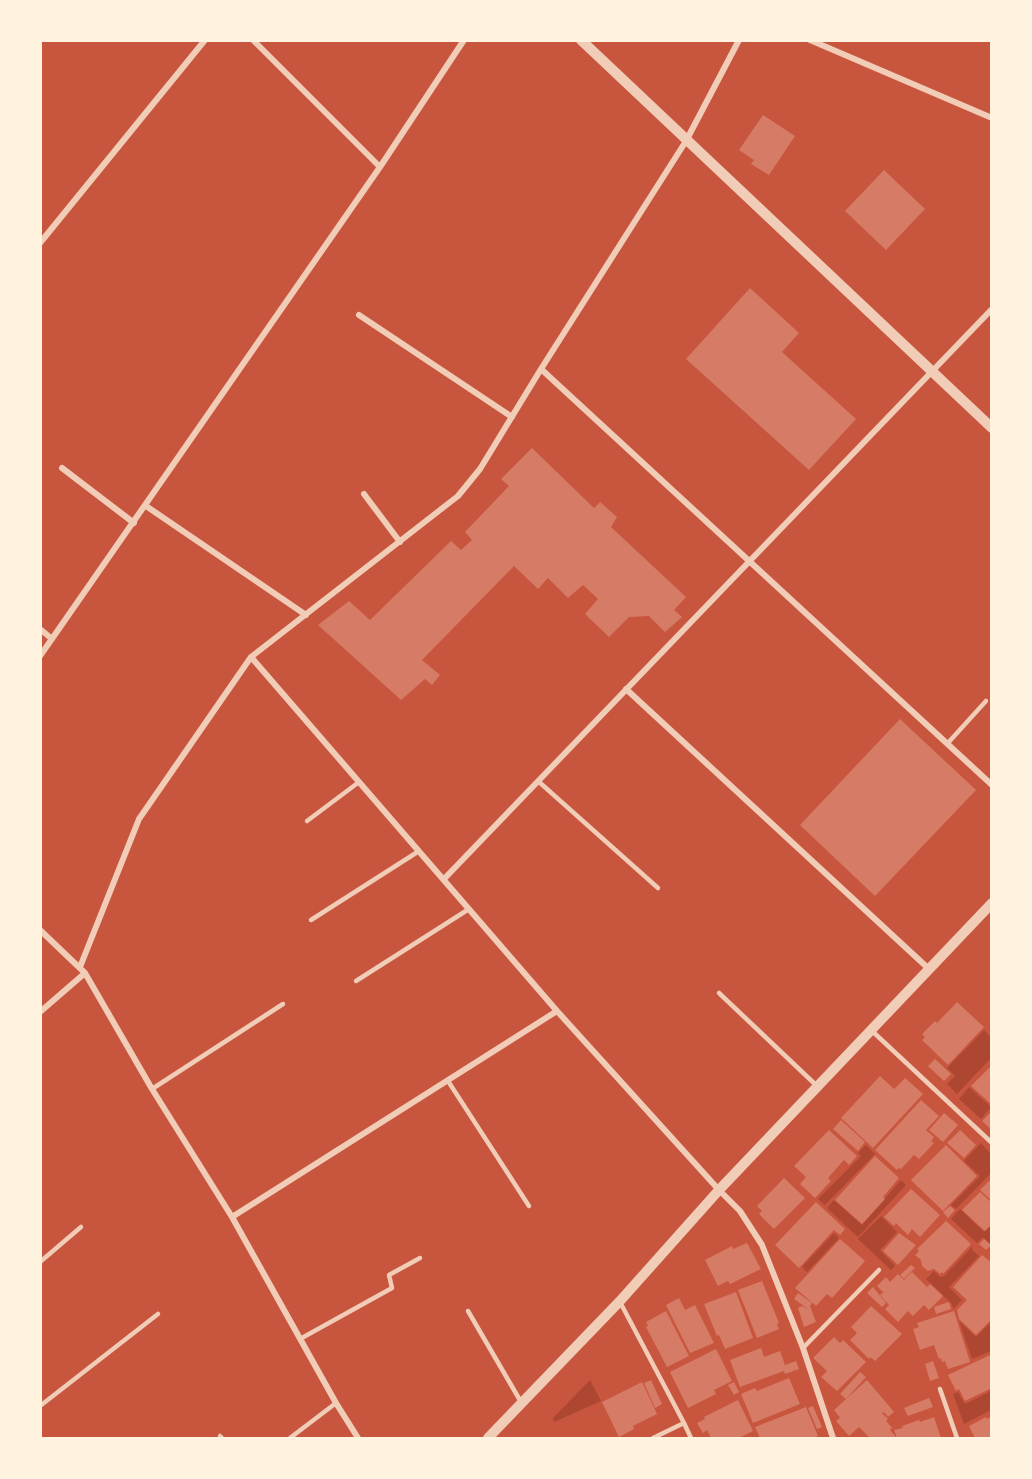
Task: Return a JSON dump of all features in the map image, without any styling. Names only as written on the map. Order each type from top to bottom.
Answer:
[{"type":"street","points":[[40,243],[205,40]]},
{"type":"street","points":[[253,40],[380,167]]},
{"type":"street","points":[[40,656],[380,167],[464,40]]},
{"type":"street","points":[[580,40],[992,428]]},
{"type":"street","points":[[40,1012],[82,970],[139,819],[251,657],[458,496],[480,470],[541,369],[686,141],[739,40]]},
{"type":"street","points":[[810,40],[992,118]]},
{"type":"street","points":[[444,879],[992,309]]},
{"type":"street","points":[[359,315],[512,417]]},
{"type":"street","points":[[541,369],[992,785]]},
{"type":"street","points":[[62,468],[134,523]]},
{"type":"street","points":[[364,494],[400,542]]},
{"type":"street","points":[[146,506],[306,615]]},
{"type":"street","points":[[40,628],[52,639]]},
{"type":"street","points":[[251,657],[558,1011],[740,1211],[762,1245],[802,1348],[833,1438]]},
{"type":"street","points":[[626,689],[929,969]]},
{"type":"street","points":[[488,1438],[620,1301],[719,1190],[992,903]]},
{"type":"street","points":[[40,930],[82,970],[152,1089],[232,1217],[358,1438]]},
{"type":"street","points":[[232,1217],[558,1011]]},
{"type":"lane","points":[[947,744],[986,701]]},
{"type":"lane","points":[[538,781],[658,888]]},
{"type":"lane","points":[[307,821],[359,782]]},
{"type":"lane","points":[[311,920],[419,851]]},
{"type":"lane","points":[[356,981],[469,909]]},
{"type":"lane","points":[[719,993],[818,1086]]},
{"type":"lane","points":[[152,1089],[283,1004]]},
{"type":"lane","points":[[870,1030],[992,1143]]},
{"type":"lane","points":[[448,1081],[529,1206]]},
{"type":"lane","points":[[40,1262],[81,1227]]},
{"type":"lane","points":[[300,1339],[392,1288],[390,1275],[420,1258]]},
{"type":"lane","points":[[802,1348],[879,1270]]},
{"type":"lane","points":[[620,1301],[691,1438]]},
{"type":"lane","points":[[468,1311],[521,1402]]},
{"type":"lane","points":[[40,1406],[158,1314]]},
{"type":"lane","points":[[940,1389],[957,1438]]},
{"type":"lane","points":[[290,1438],[336,1403]]},
{"type":"lane","points":[[652,1438],[684,1423]]},
{"type":"shaded area","points":[[984,1030],[991,1038],[991,1058],[957,1094],[947,1084],[955,1076],[947,1068]]},
{"type":"shaded area","points":[[969,1087],[991,1107],[981,1119],[959,1099]]},
{"type":"shaded area","points":[[981,1143],[991,1154],[991,1173],[956,1209],[951,1205],[980,1176],[964,1161]]},
{"type":"shaded area","points":[[866,1145],[875,1154],[825,1205],[818,1199],[861,1156],[858,1153]]},
{"type":"shaded area","points":[[901,1180],[906,1185],[858,1237],[827,1208],[834,1200],[862,1225]]},
{"type":"shaded area","points":[[960,1209],[984,1232],[991,1225],[991,1245],[983,1237],[977,1243],[951,1219]]},
{"type":"shaded area","points":[[881,1216],[897,1232],[880,1250],[895,1266],[891,1270],[858,1239]]},
{"type":"shaded area","points":[[834,1233],[839,1238],[807,1272],[802,1267]]},
{"type":"shaded area","points":[[973,1246],[972,1250],[979,1256],[949,1287],[962,1300],[953,1309],[952,1304],[926,1279],[934,1271],[940,1277],[944,1276]]},
{"type":"shaded area","points":[[959,1321],[976,1337],[989,1324],[991,1351],[972,1359]]},
{"type":"shaded area","points":[[590,1380],[601,1401],[554,1422],[553,1418]]},
{"type":"shaded area","points":[[991,1391],[991,1410],[964,1424],[953,1394],[958,1392],[965,1404]]},
{"type":"building","points":[[763,115],[795,136],[769,175],[751,164],[754,160],[739,150]]},
{"type":"building","points":[[884,170],[925,209],[886,250],[845,211]]},
{"type":"building","points":[[750,288],[799,333],[782,352],[856,419],[809,470],[686,359]]},
{"type":"building","points":[[532,448],[594,508],[600,502],[617,517],[611,527],[686,597],[674,610],[682,617],[665,632],[649,616],[629,617],[609,637],[585,614],[598,599],[583,585],[568,598],[548,578],[538,589],[514,566],[422,660],[440,675],[432,685],[425,679],[401,700],[318,625],[349,601],[370,620],[451,541],[461,550],[472,540],[465,532],[509,486],[501,479]]},
{"type":"building","points":[[900,719],[976,790],[875,896],[800,825]]},
{"type":"building","points":[[957,1002],[984,1027],[948,1065],[922,1040],[925,1037],[922,1034],[935,1021],[937,1023]]},
{"type":"building","points":[[935,1059],[951,1074],[944,1081],[928,1066]]},
{"type":"building","points":[[992,1065],[992,1105],[971,1086]]},
{"type":"building","points":[[880,1076],[894,1089],[905,1078],[923,1094],[873,1148],[841,1118]]},
{"type":"building","points":[[921,1100],[939,1116],[926,1130],[934,1137],[931,1141],[934,1143],[919,1159],[914,1155],[901,1169],[897,1170],[875,1150]]},
{"type":"building","points":[[992,1111],[992,1130],[982,1121]]},
{"type":"building","points":[[944,1113],[958,1125],[943,1142],[929,1130]]},
{"type":"building","points":[[841,1120],[865,1142],[858,1151],[833,1129]]},
{"type":"building","points":[[829,1130],[857,1156],[849,1165],[844,1160],[828,1178],[831,1181],[815,1198],[800,1184],[806,1177],[794,1166]]},
{"type":"building","points":[[960,1130],[976,1145],[964,1158],[947,1143]]},
{"type":"building","points":[[946,1145],[977,1176],[943,1211],[911,1180]]},
{"type":"building","points":[[875,1156],[899,1178],[883,1197],[885,1199],[862,1224],[835,1200]]},
{"type":"building","points":[[784,1178],[805,1198],[774,1229],[759,1214],[762,1211],[757,1206]]},
{"type":"building","points":[[992,1178],[992,1201],[980,1190]]},
{"type":"building","points":[[911,1189],[940,1215],[920,1237],[912,1229],[908,1235],[896,1223],[894,1226],[884,1217]]},
{"type":"building","points":[[980,1192],[992,1203],[992,1224],[985,1231],[962,1210]]},
{"type":"building","points":[[816,1202],[845,1229],[840,1235],[834,1230],[799,1268],[775,1245]]},
{"type":"building","points":[[950,1206],[955,1210],[948,1218],[943,1212]]},
{"type":"building","points":[[946,1221],[971,1244],[943,1274],[942,1272],[940,1274],[934,1269],[928,1271],[915,1255],[919,1251],[917,1249]]},
{"type":"building","points":[[899,1233],[916,1245],[898,1265],[883,1251]]},
{"type":"building","points":[[840,1239],[865,1261],[832,1298],[827,1294],[816,1306],[795,1288]]},
{"type":"building","points":[[984,1239],[991,1245],[986,1250],[979,1244]]},
{"type":"building","points":[[747,1243],[761,1269],[730,1284],[728,1281],[718,1286],[705,1260],[732,1246],[733,1249]]},
{"type":"building","points":[[982,1255],[992,1263],[992,1319],[976,1335],[959,1319],[957,1310],[967,1300],[953,1287]]},
{"type":"building","points":[[911,1265],[915,1268],[904,1279],[900,1275]]},
{"type":"building","points":[[912,1272],[927,1287],[930,1284],[943,1296],[929,1310],[924,1305],[913,1316],[908,1311],[898,1322],[885,1309],[889,1305],[880,1295],[885,1291],[883,1292],[877,1286],[886,1277],[890,1282],[898,1274],[904,1280]]},
{"type":"building","points":[[762,1281],[779,1323],[777,1324],[779,1329],[757,1338],[738,1290]]},
{"type":"building","points":[[873,1287],[886,1303],[882,1307],[867,1293]]},
{"type":"building","points":[[736,1292],[753,1338],[725,1349],[704,1304]]},
{"type":"building","points":[[798,1293],[812,1303],[810,1306],[816,1322],[804,1327],[798,1308],[802,1306],[808,1309],[794,1299]]},
{"type":"building","points":[[679,1298],[685,1310],[695,1305],[714,1343],[690,1353],[666,1305]]},
{"type":"building","points":[[949,1302],[951,1309],[936,1314],[934,1307]]},
{"type":"building","points":[[871,1306],[902,1334],[875,1361],[870,1357],[869,1359],[850,1340],[857,1333],[851,1327]]},
{"type":"building","points":[[666,1311],[689,1356],[667,1367],[646,1327],[648,1326],[646,1322]]},
{"type":"building","points":[[954,1311],[970,1362],[948,1369],[945,1361],[942,1362],[941,1358],[939,1359],[934,1345],[920,1350],[913,1329],[919,1327],[917,1323]]},
{"type":"building","points":[[834,1337],[840,1343],[843,1340],[866,1362],[837,1391],[821,1377],[827,1371],[813,1358]]},
{"type":"building","points":[[761,1348],[764,1357],[780,1351],[785,1365],[796,1361],[799,1369],[785,1374],[784,1371],[740,1387],[730,1360]]},
{"type":"building","points":[[716,1349],[732,1381],[714,1390],[716,1394],[688,1408],[670,1372]]},
{"type":"building","points":[[992,1354],[992,1388],[965,1401],[959,1389],[956,1391],[948,1375]]},
{"type":"building","points":[[933,1361],[939,1378],[930,1381],[925,1364]]},
{"type":"building","points":[[860,1372],[866,1377],[846,1399],[840,1394]]},
{"type":"building","points":[[789,1378],[800,1404],[753,1423],[741,1394],[755,1388],[757,1391]]},
{"type":"building","points":[[651,1380],[662,1404],[655,1408],[644,1383]]},
{"type":"building","points":[[867,1380],[894,1412],[888,1417],[884,1412],[882,1413],[888,1419],[886,1421],[892,1428],[890,1430],[896,1437],[894,1438],[870,1438],[859,1427],[849,1436],[836,1421],[840,1418],[834,1410]]},
{"type":"building","points":[[642,1382],[657,1414],[633,1426],[634,1429],[619,1437],[602,1402]]},
{"type":"building","points":[[734,1382],[739,1392],[734,1395],[728,1385]]},
{"type":"building","points":[[929,1398],[933,1407],[908,1416],[904,1408]]},
{"type":"building","points":[[738,1400],[753,1431],[739,1438],[711,1438],[707,1430],[703,1433],[697,1423],[705,1419],[704,1417]]},
{"type":"building","points":[[813,1406],[822,1427],[817,1429],[808,1408]]},
{"type":"building","points":[[806,1407],[818,1436],[760,1438],[755,1427]]},
{"type":"building","points":[[992,1416],[992,1438],[975,1438],[969,1426]]},
{"type":"building","points":[[934,1417],[941,1438],[897,1438],[894,1430]]}]
